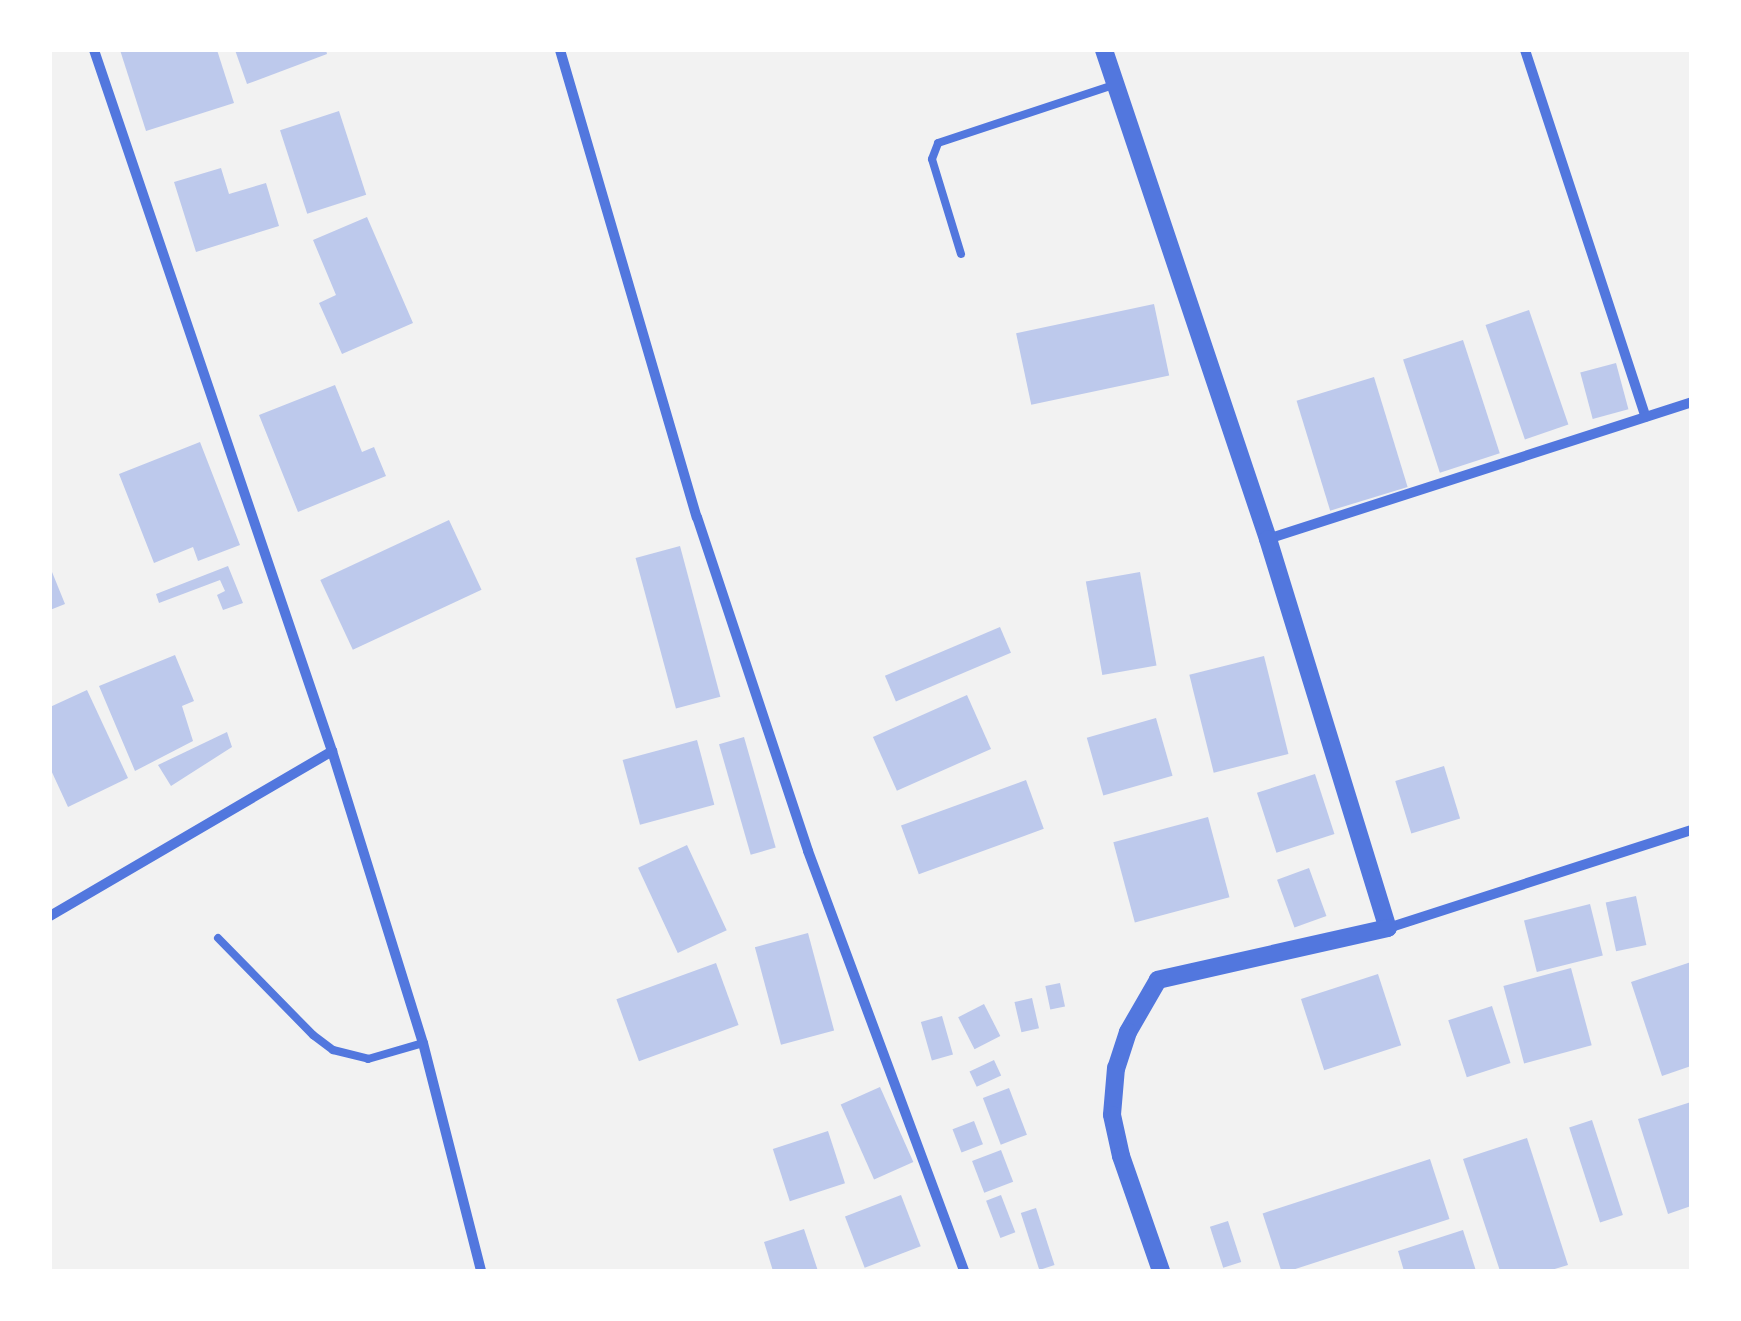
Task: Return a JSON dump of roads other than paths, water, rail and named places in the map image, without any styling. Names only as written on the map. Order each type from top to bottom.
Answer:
[{"type":"street","points":[[94,50],[332,750],[423,1043],[481,1271]]},
{"type":"street","points":[[560,50],[696,518],[808,851],[964,1271]]},
{"type":"street","points":[[1104,50],[1268,539],[1388,928]]},
{"type":"street","points":[[1525,50],[1646,416]]},
{"type":"street","points":[[1268,539],[1691,402]]},
{"type":"street","points":[[50,916],[332,750]]},
{"type":"street","points":[[1162,1271],[1121,1156],[1112,1115],[1116,1068],[1128,1032],[1158,980],[1388,928],[1691,830]]},
{"type":"lane","points":[[961,254],[934,169],[932,158],[938,143],[1116,84]]},
{"type":"lane","points":[[218,938],[313,1036],[333,1050],[368,1060],[423,1043]]}]
